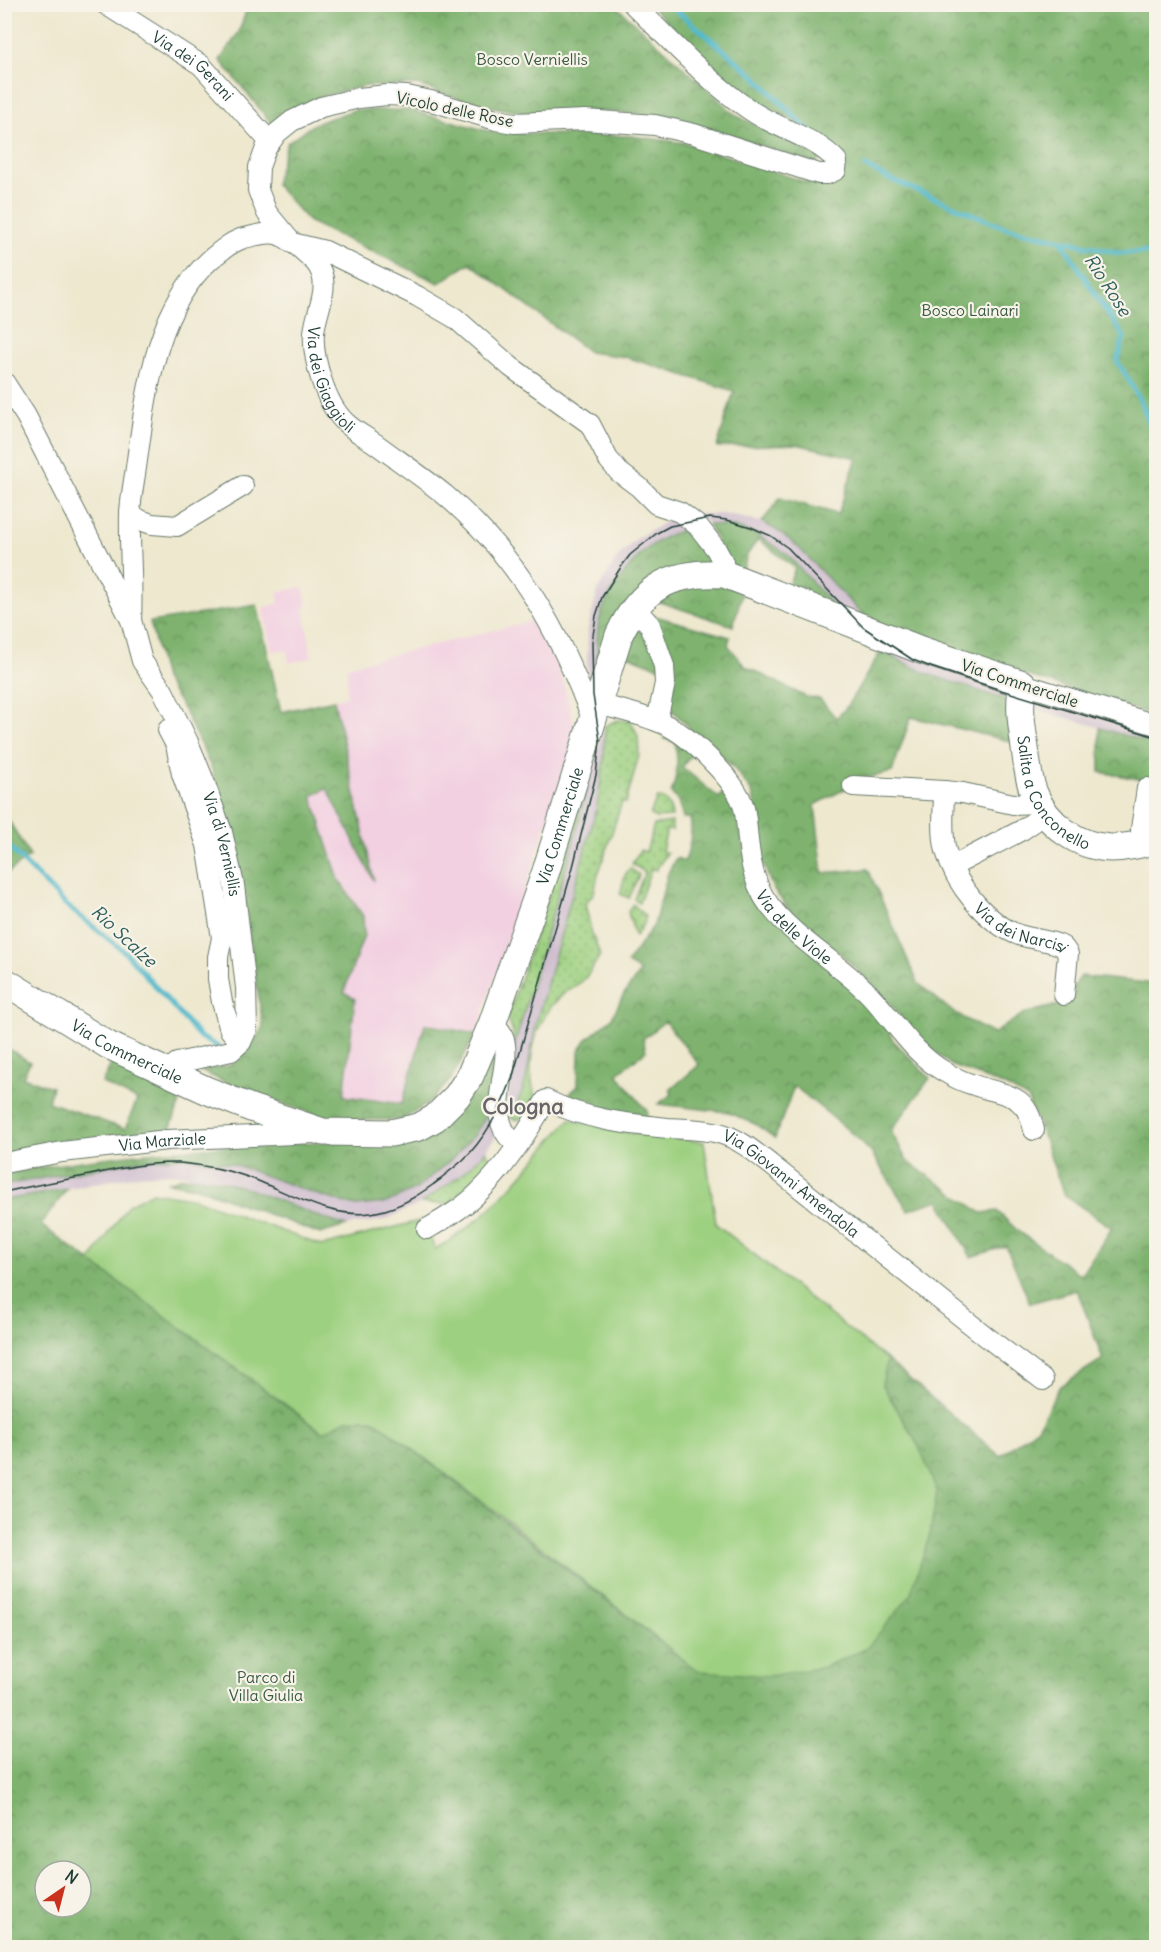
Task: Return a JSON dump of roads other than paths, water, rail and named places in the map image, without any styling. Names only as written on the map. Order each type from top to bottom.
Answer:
[{"type":"main road","name":"Via Commerciale","points":[[4,981],[108,1046],[251,1108],[323,1132],[391,1133],[419,1127],[435,1118],[457,1096],[470,1076],[492,1024],[546,871],[619,634],[634,607],[650,591],[688,574],[724,574],[921,650],[1023,684]]},
{"type":"main road","name":"Salita a Conconello","points":[[1023,684],[1020,696],[1021,718],[1030,781],[1042,808],[1066,833],[1080,841],[1112,848],[1149,842]]},
{"type":"street","name":"Via dei Gerani","points":[[105,4],[201,65],[270,142]]},
{"type":"street","name":"Vicolo delle Rose","points":[[292,243],[267,213],[258,190],[259,167],[266,148],[277,133],[292,121],[321,107],[359,98],[387,95],[407,96],[515,123],[585,120],[655,125],[694,134],[819,174],[827,174],[836,170],[837,161],[817,146],[753,112],[730,96],[708,78],[633,4]]},
{"type":"street","name":"Via dei Giaggioli","points":[[131,620],[133,588],[130,513],[146,397],[161,341],[184,288],[205,265],[238,240],[261,234],[276,234],[292,243],[316,264],[324,280],[324,293],[315,324],[314,351],[320,378],[344,421],[446,496],[500,549],[548,618],[596,712]]},
{"type":"street","points":[[292,243],[325,251],[417,296],[455,318],[511,367],[590,424],[608,459],[656,504],[680,512],[698,526],[716,549],[723,562],[724,574]]},
{"type":"street","name":"Via di Verniellis","points":[[4,382],[30,424],[131,620],[152,699],[176,745],[182,774],[207,845],[222,938],[218,957],[218,979],[222,1002],[230,1030],[241,1042],[247,1029],[246,988],[234,885],[222,832],[188,742],[163,691],[142,661]]},
{"type":"street","points":[[130,513],[152,524],[177,526],[243,486]]},
{"type":"street","points":[[634,607],[650,625],[664,666],[664,683],[657,721]]},
{"type":"street","name":"Via Commerciale","points":[[1023,684],[1156,725]]},
{"type":"street","name":"Via delle Viole","points":[[596,712],[657,721],[681,735],[734,786],[740,795],[755,878],[767,905],[854,979],[926,1058],[955,1077],[975,1086],[1000,1092],[1020,1102],[1028,1111],[1034,1130]]},
{"type":"street","points":[[853,786],[963,793],[1042,808]]},
{"type":"street","name":"Salita a Conconello","points":[[1147,788],[1141,829],[1149,842]]},
{"type":"street","name":"Via dei Narcisi","points":[[944,791],[943,827],[946,850],[969,894],[994,921],[1010,932],[1062,945],[1068,954],[1064,995]]},
{"type":"street","points":[[953,866],[1022,830],[1042,808]]},
{"type":"street","points":[[492,1024],[501,1031],[505,1041],[500,1089],[501,1120],[506,1134],[518,1145]]},
{"type":"street","points":[[166,1073],[177,1063],[231,1051],[241,1042]]},
{"type":"street","name":"Via Giovanni Amendola","points":[[427,1229],[476,1195],[518,1145],[546,1100],[566,1110],[598,1118],[720,1133],[736,1140],[770,1164],[1043,1380]]},
{"type":"street","name":"Via Marziale","points":[[4,1163],[62,1152],[167,1140],[323,1132]]},
{"type":"waterway","name":"Rio Rose","points":[[669,4],[757,78],[811,133]]},
{"type":"waterway","name":"Rio Rose","points":[[865,166],[887,178],[1004,227],[1119,253],[1156,252]]},
{"type":"waterway","name":"Rio Rose","points":[[1061,240],[1124,337],[1117,361],[1141,402],[1156,447]]},
{"type":"waterway","name":"Rio Scalze","points":[[4,842],[66,905],[125,952],[200,1037],[220,1048]]},
{"type":"tram line","points":[[434,1184],[463,1160],[479,1142],[498,1112],[512,1079],[573,867],[596,775],[600,741],[593,695],[592,642],[596,616],[602,597],[621,567],[630,555],[657,533],[670,526],[710,518],[751,527],[771,536],[788,548],[863,627],[913,660],[1001,690],[1156,737]]},
{"type":"tram line","points":[[4,1192],[132,1166],[180,1163],[216,1168],[243,1175],[333,1211],[368,1213],[400,1204],[441,1179]]},
{"type":"district","name":"Cologna","points":[[523,1106]]},
{"type":"park label","name":"Bosco Verniellis","points":[[532,59]]},
{"type":"park label","name":"Bosco Lainari","points":[[970,310]]},
{"type":"park label","name":"Parco di Villa Giulia","points":[[266,1686]]}]
